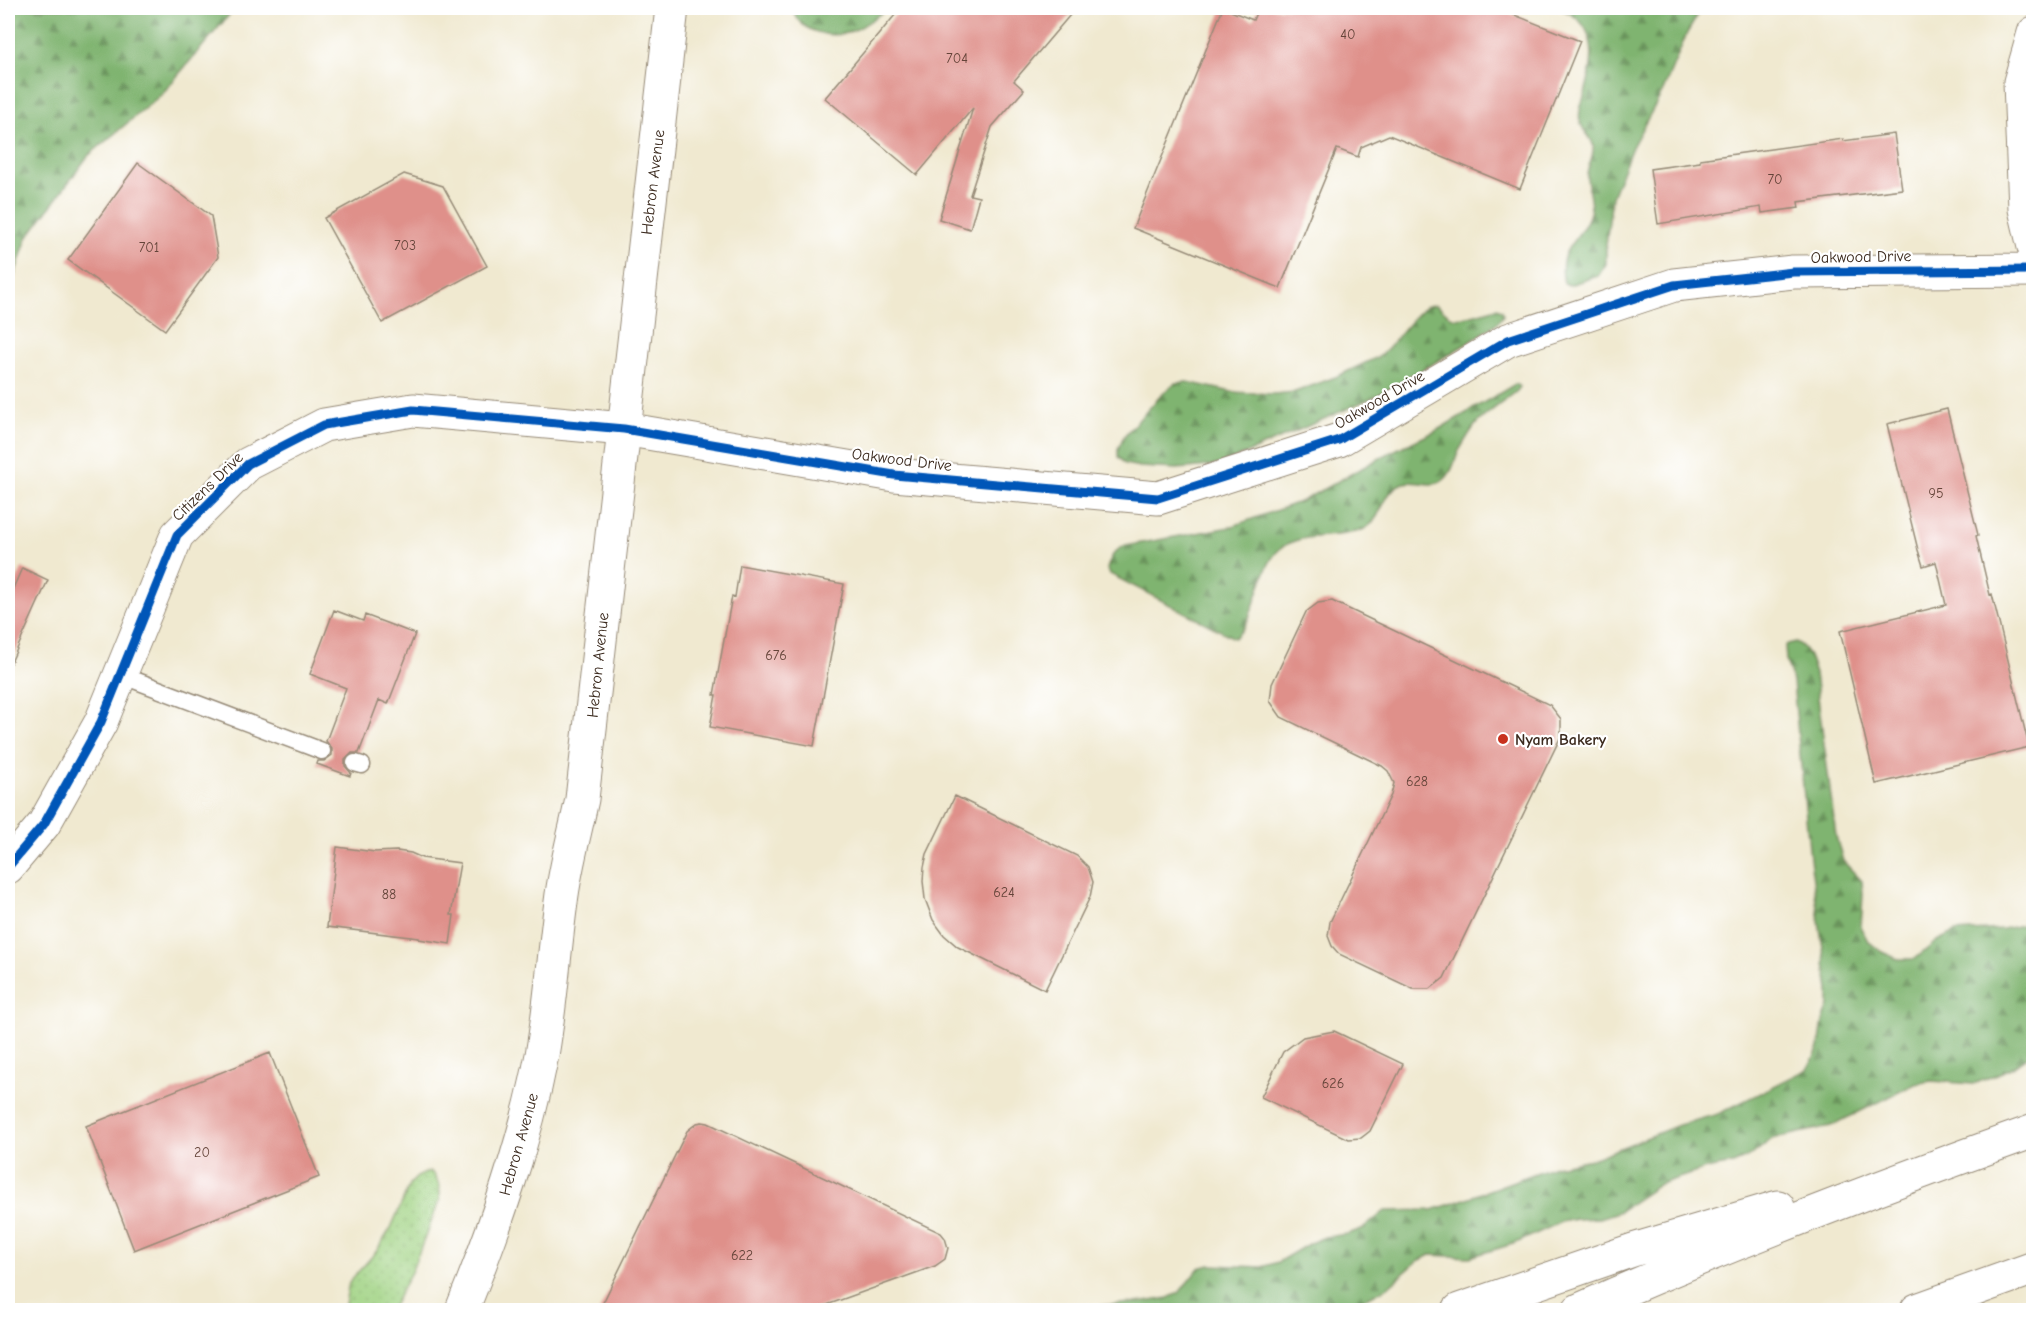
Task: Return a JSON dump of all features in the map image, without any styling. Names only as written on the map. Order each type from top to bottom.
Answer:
[{"type":"main road","name":"Hebron Avenue","points":[[462,1311],[512,1172],[542,1055],[561,899],[582,799],[672,8]]},
{"type":"main road","points":[[2034,33],[2020,81],[2025,209],[2034,247]]},
{"type":"main road","name":"Oakwood Drive","points":[[624,429],[894,475],[1158,498],[1339,440],[1508,340],[1674,285],[1793,272],[2034,270]]},
{"type":"main road","name":"Citizens Drive","points":[[8,867],[44,824],[101,722],[177,535],[248,464],[324,425],[413,410],[624,429]]},
{"type":"main road","points":[[1579,1311],[1712,1253],[1880,1187],[2034,1131]]},
{"type":"main road","points":[[1459,1311],[1633,1250],[1719,1223],[1837,1192],[1880,1187]]},
{"type":"main road","points":[[1917,1311],[2034,1268]]},
{"type":"lane","points":[[121,675],[322,752]]},
{"type":"green space","points":[[8,8],[235,8],[162,94],[88,156],[27,238],[8,294]]},
{"type":"green space","points":[[792,8],[888,8],[857,29],[834,35],[808,28],[801,23]]},
{"type":"green space","points":[[1560,8],[1702,8],[1687,33],[1663,91],[1632,147],[1612,197],[1606,264],[1598,276],[1569,285],[1564,283],[1563,260],[1566,251],[1587,222],[1591,209],[1587,176],[1593,145],[1581,124],[1580,114],[1592,56],[1585,28],[1577,18]]},
{"type":"green space","points":[[1436,305],[1453,318],[1497,308],[1502,310],[1503,315],[1498,322],[1476,338],[1387,391],[1220,465],[1177,469],[1140,467],[1125,464],[1118,457],[1118,449],[1124,436],[1164,392],[1176,383],[1187,382],[1232,392],[1274,394],[1295,392],[1338,376],[1382,355],[1417,314],[1426,306]]},
{"type":"green space","points":[[1515,384],[1520,387],[1517,391],[1477,423],[1460,449],[1451,471],[1442,481],[1432,484],[1406,482],[1401,484],[1390,493],[1375,519],[1364,529],[1299,540],[1280,549],[1267,569],[1247,621],[1234,638],[1110,574],[1107,569],[1113,555],[1125,546],[1230,527],[1302,501],[1391,452],[1434,432]]},
{"type":"green space","points":[[1796,642],[1807,652],[1815,674],[1836,836],[1843,861],[1862,881],[1861,928],[1868,941],[1882,952],[1898,959],[1915,959],[1937,941],[1955,932],[2003,929],[2033,923],[2033,1052],[2011,1068],[1974,1084],[1931,1081],[1915,1084],[1831,1126],[1772,1139],[1749,1157],[1733,1164],[1706,1169],[1660,1184],[1618,1212],[1600,1218],[1561,1222],[1516,1243],[1470,1257],[1430,1255],[1418,1261],[1388,1287],[1369,1297],[1325,1310],[1093,1310],[1099,1306],[1168,1298],[1179,1293],[1199,1268],[1210,1265],[1262,1267],[1278,1262],[1325,1237],[1348,1234],[1364,1228],[1385,1211],[1432,1210],[1555,1166],[1592,1159],[1679,1125],[1718,1114],[1808,1069],[1819,1048],[1823,1021],[1829,1006],[1829,990],[1810,859],[1793,682],[1786,660],[1785,646]]},
{"type":"green space","points":[[430,1171],[438,1183],[440,1199],[412,1270],[391,1310],[344,1310],[349,1282],[376,1252],[391,1228],[410,1184],[417,1177]]},
{"type":"building","points":[[901,8],[1076,8],[1014,81],[1024,90],[992,127],[970,195],[979,197],[970,229],[939,219],[973,108],[917,175],[825,98]]},
{"type":"building","points":[[1223,8],[1253,20],[1258,8],[1497,8],[1580,41],[1520,189],[1389,135],[1361,147],[1358,157],[1337,149],[1280,288],[1133,228]]},
{"type":"building","points":[[1894,134],[1902,189],[1798,202],[1799,208],[1762,213],[1761,207],[1658,224],[1650,169],[1700,162],[1700,159]]},
{"type":"building","points":[[138,163],[211,216],[218,257],[165,330],[68,260]]},
{"type":"building","points":[[404,174],[443,186],[487,266],[382,323],[324,218]]},
{"type":"building","points":[[1947,409],[1978,535],[1976,536],[1990,595],[1992,594],[2029,747],[1876,784],[1840,631],[1946,605],[1936,562],[1923,566],[1887,424]]},
{"type":"building","points":[[740,565],[844,584],[814,746],[710,727],[732,596],[735,597]]},
{"type":"building","points":[[22,568],[48,580],[8,669],[8,600]]},
{"type":"building","points":[[1332,601],[1550,705],[1561,719],[1561,736],[1444,978],[1430,989],[1413,989],[1339,954],[1332,946],[1328,936],[1330,922],[1391,795],[1394,783],[1388,771],[1382,766],[1281,717],[1270,701],[1272,684],[1306,612],[1318,603]]},
{"type":"building","points":[[334,610],[363,621],[365,615],[415,634],[388,704],[379,700],[359,753],[352,753],[345,760],[345,766],[351,773],[350,776],[317,764],[318,761],[324,761],[332,755],[332,749],[326,741],[346,688],[310,674]]},
{"type":"building","points":[[955,796],[1077,856],[1088,867],[1093,882],[1090,897],[1045,990],[958,947],[944,935],[933,920],[925,899],[924,867],[927,854]]},
{"type":"building","points":[[337,847],[375,852],[397,851],[411,853],[422,858],[460,863],[451,915],[454,915],[450,944],[327,927]]},
{"type":"building","points":[[1334,1031],[1403,1064],[1370,1131],[1361,1138],[1348,1139],[1261,1097],[1283,1052],[1303,1037]]},
{"type":"building","points":[[270,1053],[319,1177],[134,1250],[86,1126]]},
{"type":"building","points":[[702,1122],[941,1233],[948,1248],[945,1259],[935,1266],[810,1311],[599,1311],[687,1131]]},
{"type":"cycle path","points":[[8,867],[44,824],[101,722],[177,535],[248,464],[324,425],[413,410],[624,429],[894,475],[1158,498],[1339,440],[1508,340],[1674,285],[1793,272],[2034,270]]},
{"type":"place","name":"Nyam Bakery","points":[[1503,739]]}]
